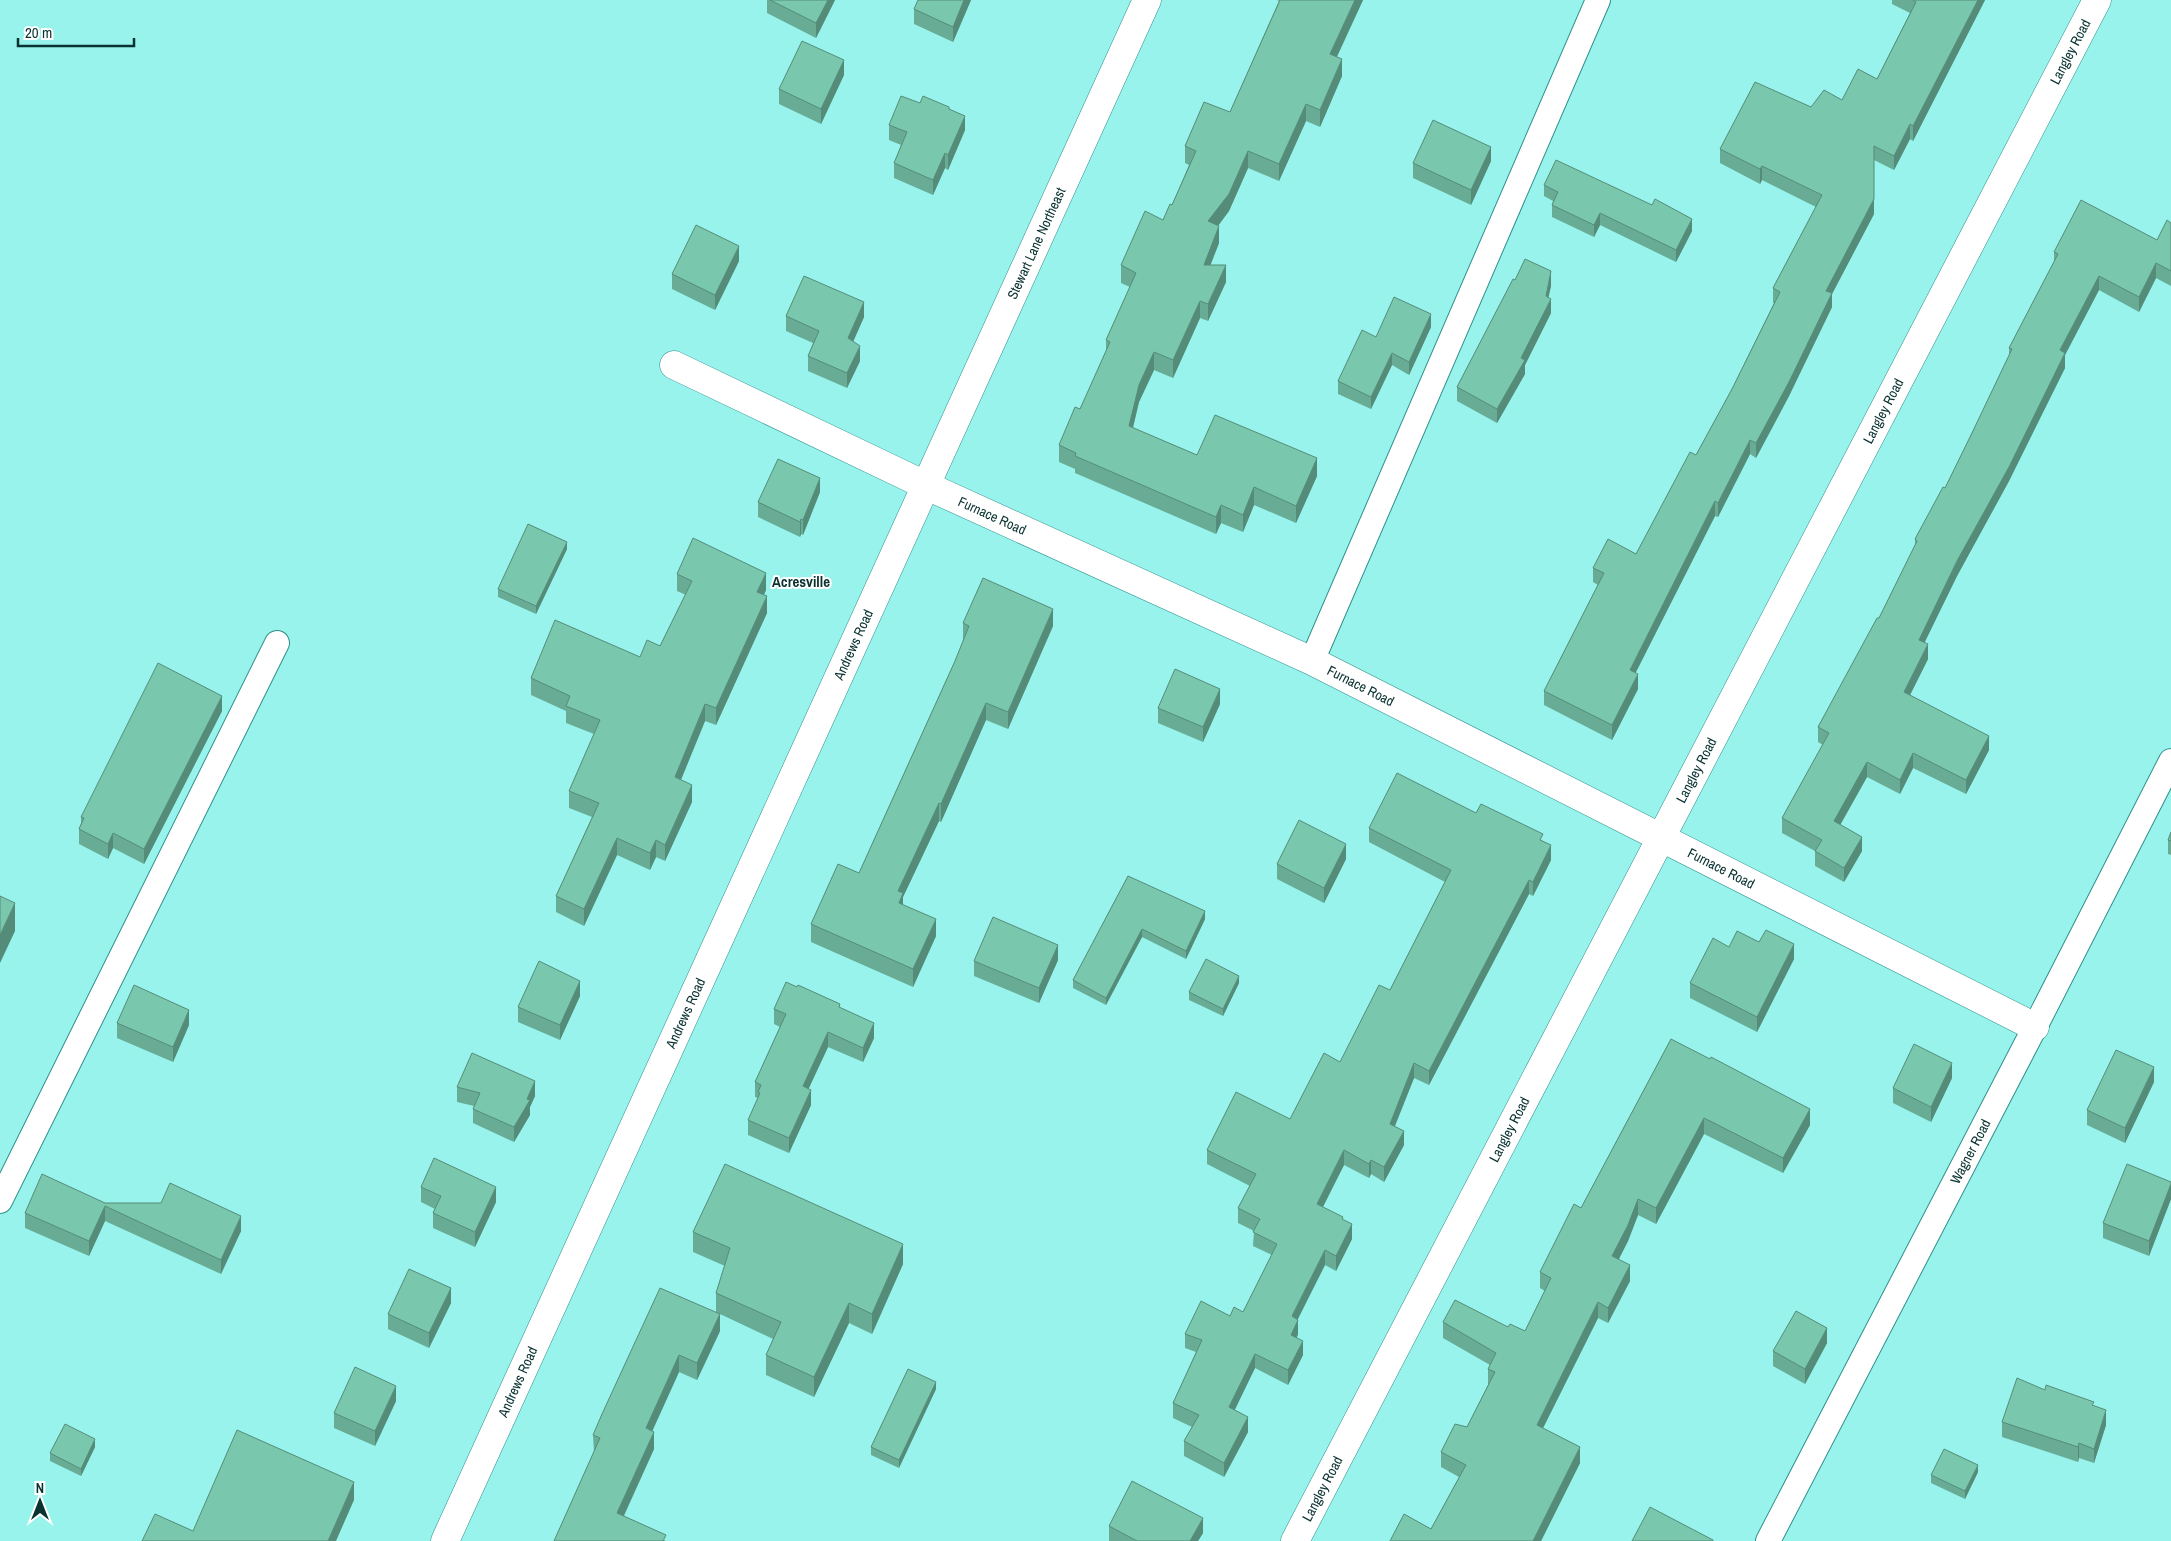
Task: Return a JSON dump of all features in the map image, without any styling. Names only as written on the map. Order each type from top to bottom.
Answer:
[{"type":"street","name":"Stewart Lane Northeast","points":[[927,486],[1147,0]]},
{"type":"street","name":"Langley Road","points":[[1295,1541],[2097,0]]},
{"type":"street","name":"Furnace Road","points":[[674,365],[927,486],[1312,661],[2035,1027]]},
{"type":"street","name":"Andrews Road","points":[[445,1541],[927,486]]},
{"type":"lane","points":[[1312,661],[1598,0]]},
{"type":"lane","points":[[0,1202],[276,643]]},
{"type":"lane","name":"Wagner Road","points":[[1768,1541],[2171,761]]},
{"type":"building","points":[[770,0],[828,0],[816,23]]},
{"type":"building","points":[[918,0],[964,0],[953,27],[914,9]]},
{"type":"building","points":[[1280,0],[1355,0],[1330,54],[1342,59],[1320,110],[1306,104],[1279,164],[1248,151],[1229,194],[1208,221],[1219,226],[1204,265],[1226,265],[1208,304],[1200,301],[1173,360],[1154,352],[1139,385],[1129,426],[1197,455],[1215,415],[1317,458],[1296,506],[1254,487],[1243,515],[1221,505],[1216,517],[1075,456],[1076,453],[1059,445],[1075,407],[1080,409],[1110,342],[1106,340],[1136,273],[1121,265],[1145,211],[1163,220],[1170,204],[1172,205],[1196,151],[1185,146],[1204,102],[1230,112]]},
{"type":"building","points":[[1913,0],[1978,0],[1913,126],[1910,124],[1894,156],[1874,146],[1874,199],[1826,291],[1832,293],[1789,382],[1756,443],[1750,440],[1718,503],[1715,501],[1630,670],[1638,674],[1612,725],[1544,691],[1604,573],[1593,568],[1608,539],[1636,554],[1690,452],[1696,455],[1732,389],[1780,292],[1773,288],[1822,195],[1762,166],[1760,169],[1720,149],[1755,82],[1811,107],[1824,90],[1842,100],[1858,69],[1877,79],[1916,2]]},
{"type":"building","points":[[802,41],[844,60],[821,109],[779,89]]},
{"type":"building","points":[[901,96],[920,103],[923,96],[965,116],[948,155],[945,153],[933,180],[894,163],[907,132],[889,125]]},
{"type":"building","points":[[1433,120],[1491,147],[1471,190],[1413,163]]},
{"type":"building","points":[[1556,160],[1652,205],[1655,199],[1692,219],[1676,250],[1600,213],[1594,225],[1552,205],[1558,192],[1544,185]]},
{"type":"building","points":[[2081,200],[2157,240],[2167,220],[2171,223],[2171,271],[2156,263],[2139,297],[2099,276],[2060,350],[2065,353],[2009,467],[1957,561],[1919,640],[1928,644],[1904,692],[1989,736],[1966,780],[1913,753],[1900,780],[1867,762],[1834,821],[1862,837],[1844,868],[1815,851],[1822,840],[1782,818],[1829,733],[1818,727],[1877,618],[1879,618],[1917,541],[1915,539],[1943,487],[1945,488],[2012,349],[2009,348],[2058,254],[2054,252]]},
{"type":"building","points":[[696,225],[739,246],[715,295],[672,274]]},
{"type":"building","points":[[1525,259],[1551,271],[1546,296],[1551,299],[1521,358],[1525,360],[1497,409],[1457,387]]},
{"type":"building","points":[[804,276],[864,302],[848,338],[860,346],[847,373],[808,356],[819,331],[786,316]]},
{"type":"building","points":[[1394,297],[1431,314],[1409,362],[1392,353],[1371,397],[1338,381],[1362,330],[1376,337]]},
{"type":"building","points":[[778,459],[820,478],[803,520],[801,519],[800,522],[758,502]]},
{"type":"building","points":[[528,524],[567,542],[536,606],[498,589]]},
{"type":"building","points":[[693,538],[766,573],[757,592],[767,596],[716,708],[705,704],[675,777],[692,785],[665,845],[656,840],[650,853],[617,838],[584,909],[556,896],[599,803],[569,791],[600,720],[566,706],[570,696],[531,678],[555,620],[640,657],[647,640],[660,646],[692,581],[677,574]]},
{"type":"building","points":[[983,578],[1053,609],[1008,712],[986,703],[941,804],[939,803],[898,891],[903,893],[899,903],[936,919],[913,969],[811,924],[838,864],[859,873],[955,661],[969,626],[963,623]]},
{"type":"building","points":[[158,663],[222,696],[144,849],[113,833],[108,844],[79,829],[84,818],[81,817]]},
{"type":"building","points":[[1175,669],[1220,689],[1203,727],[1158,708]]},
{"type":"building","points":[[1397,773],[1476,813],[1481,804],[1543,834],[1540,840],[1551,845],[1533,882],[1529,880],[1429,1071],[1414,1063],[1390,1124],[1404,1131],[1384,1167],[1371,1160],[1369,1164],[1344,1150],[1317,1204],[1343,1217],[1342,1219],[1352,1224],[1336,1256],[1325,1250],[1292,1316],[1298,1320],[1291,1335],[1303,1341],[1288,1370],[1255,1354],[1229,1407],[1248,1417],[1224,1463],[1184,1441],[1199,1415],[1173,1403],[1202,1340],[1185,1334],[1201,1301],[1230,1316],[1234,1307],[1243,1312],[1277,1244],[1253,1232],[1260,1219],[1238,1208],[1256,1174],[1207,1150],[1236,1092],[1290,1119],[1324,1053],[1340,1062],[1379,985],[1390,990],[1451,870],[1369,828]]},
{"type":"building","points":[[1299,820],[1346,844],[1324,888],[1277,864]]},
{"type":"building","points":[[1128,876],[1205,911],[1186,951],[1142,929],[1106,998],[1073,980]]},
{"type":"building","points":[[0,896],[15,903],[0,935]]},
{"type":"building","points":[[993,917],[1058,945],[1039,988],[974,961]]},
{"type":"building","points":[[1766,930],[1794,944],[1757,1017],[1690,983],[1713,938],[1729,947],[1737,931],[1759,942]]},
{"type":"building","points":[[1206,959],[1239,976],[1223,1009],[1189,992]]},
{"type":"building","points":[[539,961],[580,981],[560,1025],[518,1007]]},
{"type":"building","points":[[786,982],[797,987],[798,985],[840,1004],[839,1007],[874,1023],[863,1048],[828,1032],[803,1086],[811,1090],[789,1138],[748,1120],[760,1093],[758,1092],[761,1085],[755,1082],[786,1014],[774,1009]]},
{"type":"building","points":[[134,985],[189,1010],[173,1047],[117,1023]]},
{"type":"building","points":[[1671,1039],[1710,1059],[1711,1057],[1810,1109],[1783,1158],[1704,1118],[1656,1208],[1638,1199],[1628,1225],[1612,1256],[1630,1265],[1608,1308],[1598,1302],[1537,1425],[1580,1447],[1533,1541],[1390,1541],[1404,1514],[1431,1529],[1466,1465],[1441,1452],[1455,1424],[1467,1427],[1495,1372],[1488,1369],[1496,1353],[1443,1322],[1455,1300],[1508,1327],[1510,1324],[1525,1331],[1551,1278],[1540,1272],[1574,1204],[1581,1208]]},
{"type":"building","points":[[1914,1044],[1952,1063],[1931,1107],[1893,1088]]},
{"type":"building","points":[[2116,1050],[2154,1067],[2125,1128],[2087,1110]]},
{"type":"building","points":[[472,1053],[535,1081],[527,1099],[530,1100],[514,1127],[473,1109],[480,1093],[457,1087]]},
{"type":"building","points":[[434,1158],[496,1187],[475,1232],[433,1213],[441,1196],[421,1187]]},
{"type":"building","points":[[725,1164],[903,1244],[872,1314],[849,1303],[814,1377],[766,1355],[781,1322],[716,1293],[730,1248],[693,1232]]},
{"type":"building","points":[[2127,1164],[2171,1182],[2149,1241],[2103,1223]]},
{"type":"building","points":[[42,1174],[105,1203],[161,1203],[170,1183],[241,1216],[221,1260],[105,1206],[89,1241],[25,1213]]},
{"type":"building","points":[[409,1269],[451,1288],[429,1333],[388,1314]]},
{"type":"building","points":[[660,1288],[720,1314],[697,1363],[679,1355],[646,1428],[654,1432],[617,1513],[666,1535],[663,1541],[554,1541],[600,1438],[593,1435]]},
{"type":"building","points":[[1796,1311],[1827,1328],[1805,1369],[1773,1351]]},
{"type":"building","points":[[355,1367],[396,1386],[375,1431],[334,1413]]},
{"type":"building","points":[[908,1369],[936,1382],[899,1460],[871,1447]]},
{"type":"building","points":[[2017,1378],[2045,1390],[2046,1385],[2094,1402],[2092,1405],[2106,1410],[2094,1449],[2079,1443],[2078,1447],[2002,1422]]},
{"type":"building","points":[[65,1424],[95,1439],[81,1469],[50,1453]]},
{"type":"building","points":[[237,1430],[354,1482],[328,1541],[142,1541],[155,1514],[193,1531]]},
{"type":"building","points":[[1944,1449],[1978,1465],[1965,1491],[1931,1475]]},
{"type":"building","points":[[1132,1481],[1203,1518],[1190,1541],[1137,1541],[1109,1526]]},
{"type":"building","points":[[1650,1507],[1713,1540],[1713,1541],[1632,1541]]},
{"type":"district","name":"Acresville","points":[[801,581]]}]
